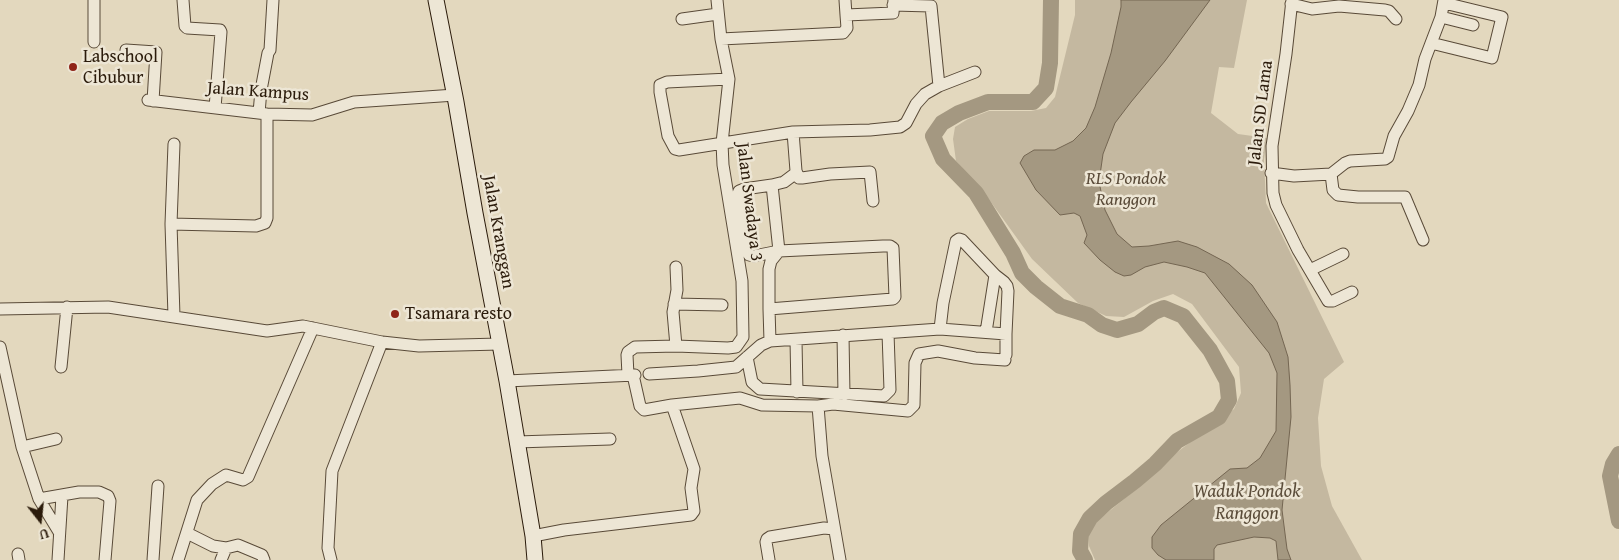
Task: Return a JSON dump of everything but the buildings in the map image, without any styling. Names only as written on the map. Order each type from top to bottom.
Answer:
[{"type":"main road","name":"Jalan Kranggan","points":[[436,0],[507,381],[533,536],[535,560]]},
{"type":"street","points":[[94,0],[94,42]]},
{"type":"street","points":[[183,0],[184,23],[187,28],[220,30],[221,32],[215,108]]},
{"type":"street","points":[[171,224],[256,226],[265,223],[267,218],[261,90],[270,50],[273,0]]},
{"type":"street","name":"Jalan Swadaya 3","points":[[676,346],[736,347],[743,337],[742,281],[723,165],[722,143],[729,79],[721,39],[717,0]]},
{"type":"street","points":[[721,39],[843,33],[847,28],[844,0]]},
{"type":"street","points":[[1271,173],[1294,176],[1331,174],[1350,161],[1385,159],[1388,156],[1394,136],[1413,99],[1431,43],[1441,17],[1444,1],[1502,18],[1492,58],[1431,43]]},
{"type":"street","points":[[1292,2],[1312,9],[1339,6],[1385,10],[1389,11],[1396,19]]},
{"type":"street","name":"Jalan SD Lama","points":[[1292,2],[1272,146],[1271,173],[1273,193],[1276,205],[1328,301],[1333,301],[1352,292]]},
{"type":"street","points":[[846,15],[893,6],[932,6],[939,86]]},
{"type":"street","points":[[682,19],[718,14]]},
{"type":"street","points":[[1441,17],[1473,25]]},
{"type":"street","name":"Jalan Kampus","points":[[126,50],[156,52],[150,100],[263,114],[312,115],[354,102],[455,95]]},
{"type":"street","points":[[729,79],[667,82],[663,83],[659,88],[668,136],[675,149],[679,150],[793,132],[900,128],[906,123],[916,104],[925,94],[939,86],[975,72]]},
{"type":"street","points":[[793,132],[796,172],[799,178],[870,172],[873,201]]},
{"type":"street","points":[[174,144],[171,224],[174,316]]},
{"type":"street","points":[[769,309],[890,300],[895,296],[894,251],[890,246],[779,251],[754,256],[746,252],[737,196],[739,192],[744,189],[784,182],[796,172]]},
{"type":"street","points":[[1331,174],[1333,190],[1338,195],[1358,197],[1403,196],[1412,210],[1423,240]]},
{"type":"street","points":[[770,341],[769,269],[771,260],[779,251],[772,184]]},
{"type":"street","points":[[676,267],[677,290],[673,312],[676,346],[635,347],[627,355],[638,375],[642,409],[740,398],[762,405],[818,406],[833,404],[908,410],[914,405],[914,363],[919,354],[938,351],[975,358],[1006,358],[1007,286],[962,240],[958,239],[943,303],[940,329]]},
{"type":"street","points":[[1310,270],[1343,254]]},
{"type":"street","points":[[986,332],[995,275]]},
{"type":"street","points":[[674,304],[722,305]]},
{"type":"street","points":[[61,367],[66,307]]},
{"type":"street","points":[[0,309],[108,307],[267,331],[303,326],[382,342],[419,346],[500,344]]},
{"type":"street","points":[[178,560],[198,500],[212,484],[226,475],[243,480],[248,477],[313,328]]},
{"type":"street","points":[[507,381],[638,375],[736,367],[761,345],[770,341],[940,329],[1006,334]]},
{"type":"street","points":[[747,357],[752,382],[757,388],[878,397],[888,394],[890,390],[888,334]]},
{"type":"street","points":[[843,335],[844,395]]},
{"type":"street","points":[[796,340],[797,392]]},
{"type":"street","points":[[331,560],[328,548],[332,471],[382,342]]},
{"type":"street","points":[[0,347],[22,447],[39,498],[59,532]]},
{"type":"street","points":[[533,536],[564,530],[691,515],[694,511],[691,488],[694,469],[672,405]]},
{"type":"street","points":[[818,406],[822,456],[840,560]]},
{"type":"street","points":[[517,442],[610,439]]},
{"type":"street","points":[[22,447],[56,440]]},
{"type":"street","points":[[153,560],[158,486]]},
{"type":"street","points":[[39,498],[79,492],[99,492],[108,496],[110,508],[105,560]]},
{"type":"street","points":[[58,560],[62,496]]},
{"type":"street","points":[[769,560],[767,538],[834,528]]},
{"type":"street","points":[[187,533],[213,546],[226,548],[238,545],[262,555],[264,560]]},
{"type":"street","points":[[221,560],[226,548]]},
{"type":"green space","name":"RLS Pondok Ranggon","points":[[1075,0],[1247,0],[1234,68],[1219,67],[1211,113],[1238,134],[1267,138],[1264,160],[1266,203],[1344,362],[1324,379],[1318,418],[1321,466],[1332,506],[1362,560],[1095,560],[1089,546],[1089,533],[1097,521],[1145,482],[1172,456],[1234,409],[1241,393],[1239,367],[1192,304],[1173,294],[1153,301],[1124,317],[1106,316],[1078,303],[1032,259],[988,198],[956,161],[953,139],[955,127],[968,119],[989,111],[1031,111],[1046,108],[1055,97],[1075,15]]},
{"type":"water","name":"Waduk Pondok Ranggon","points":[[1121,0],[1210,0],[1165,61],[1115,123],[1103,154],[1099,182],[1105,210],[1117,234],[1132,247],[1178,241],[1197,247],[1229,264],[1252,285],[1277,322],[1288,357],[1290,385],[1291,417],[1282,510],[1287,549],[1291,560],[1278,560],[1276,541],[1270,538],[1254,537],[1217,545],[1214,549],[1214,560],[1166,560],[1152,548],[1152,537],[1161,525],[1230,469],[1247,468],[1260,458],[1276,431],[1277,373],[1269,353],[1205,273],[1164,262],[1145,267],[1131,275],[1124,276],[1115,272],[1084,243],[1087,235],[1080,216],[1074,213],[1060,215],[1036,190],[1020,163],[1024,156],[1034,150],[1055,150],[1073,141],[1086,128],[1095,107],[1111,53]]},
{"type":"waterway","points":[[1051,0],[1050,63],[1046,88],[1033,102],[988,102],[959,113],[942,123],[933,136],[943,159],[976,193],[1013,253],[1022,273],[1036,287],[1060,306],[1088,315],[1102,325],[1117,330],[1138,324],[1154,312],[1164,308],[1183,316],[1210,350],[1227,381],[1229,400],[1219,417],[1177,441],[1155,464],[1090,518],[1081,534],[1080,551],[1085,560]]},
{"type":"waterway","points":[[1619,454],[1613,464],[1610,476],[1619,521]]},
{"type":"place","name":"Labschool Cibubur","points":[[73,67]]},
{"type":"place","name":"Tsamara resto","points":[[395,314]]}]
